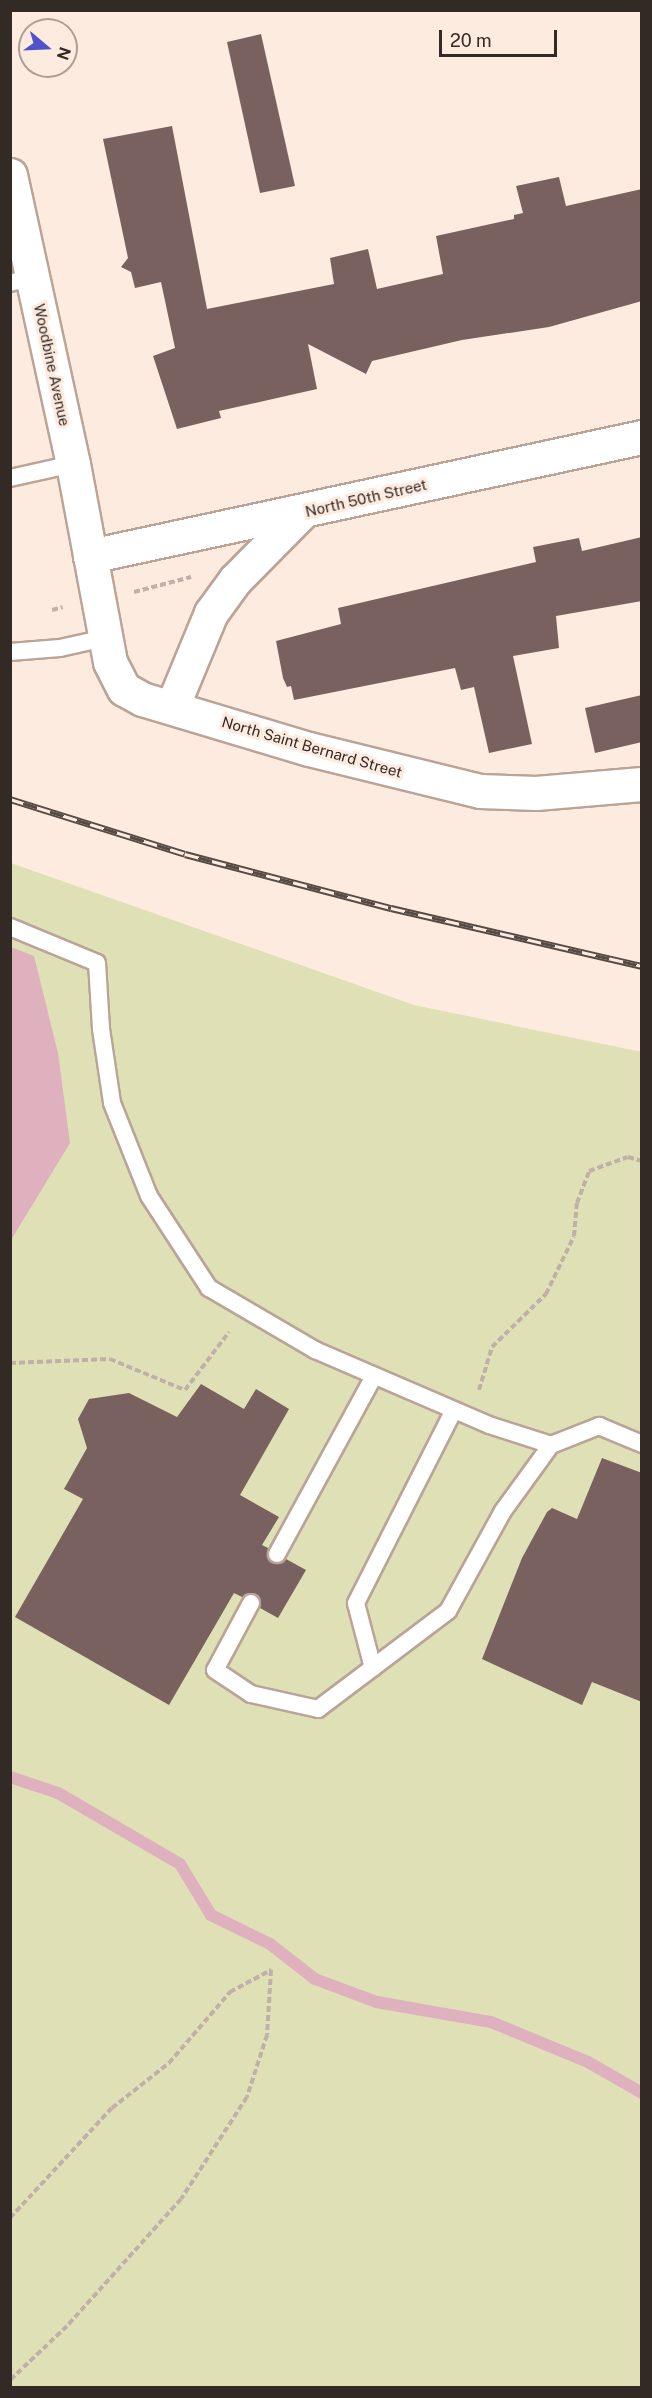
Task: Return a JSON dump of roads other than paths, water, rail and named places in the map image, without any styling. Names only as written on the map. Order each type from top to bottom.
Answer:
[{"type":"street","name":"Woodbine Avenue","points":[[10,175],[22,280],[73,464],[90,556]]},
{"type":"street","name":"North 50th Street","points":[[90,556],[642,437]]},
{"type":"street","points":[[172,708],[211,613],[235,580],[302,512]]},
{"type":"street","name":"North Saint Bernard Street","points":[[90,556],[115,678],[124,688],[142,699],[309,748],[480,791],[536,794],[642,784]]},
{"type":"lane","points":[[10,478],[73,464]]},
{"type":"lane","points":[[10,652],[60,648],[105,638]]},
{"type":"lane","points":[[10,927],[97,963],[101,1029],[112,1103],[149,1196],[209,1288],[315,1350],[489,1425],[552,1445]]},
{"type":"lane","points":[[277,1554],[374,1376]]},
{"type":"lane","points":[[373,1668],[356,1603],[454,1410]]},
{"type":"lane","points":[[251,1603],[215,1670],[251,1694],[318,1709],[448,1611],[503,1511],[552,1445],[599,1426],[642,1444]]},
{"type":"waterway","points":[[10,1777],[58,1793],[180,1864],[211,1915],[270,1944],[315,1979],[377,2002],[491,2022],[588,2062],[642,2093]]},
{"type":"railway","points":[[10,799],[185,854],[391,908],[642,966]]}]
